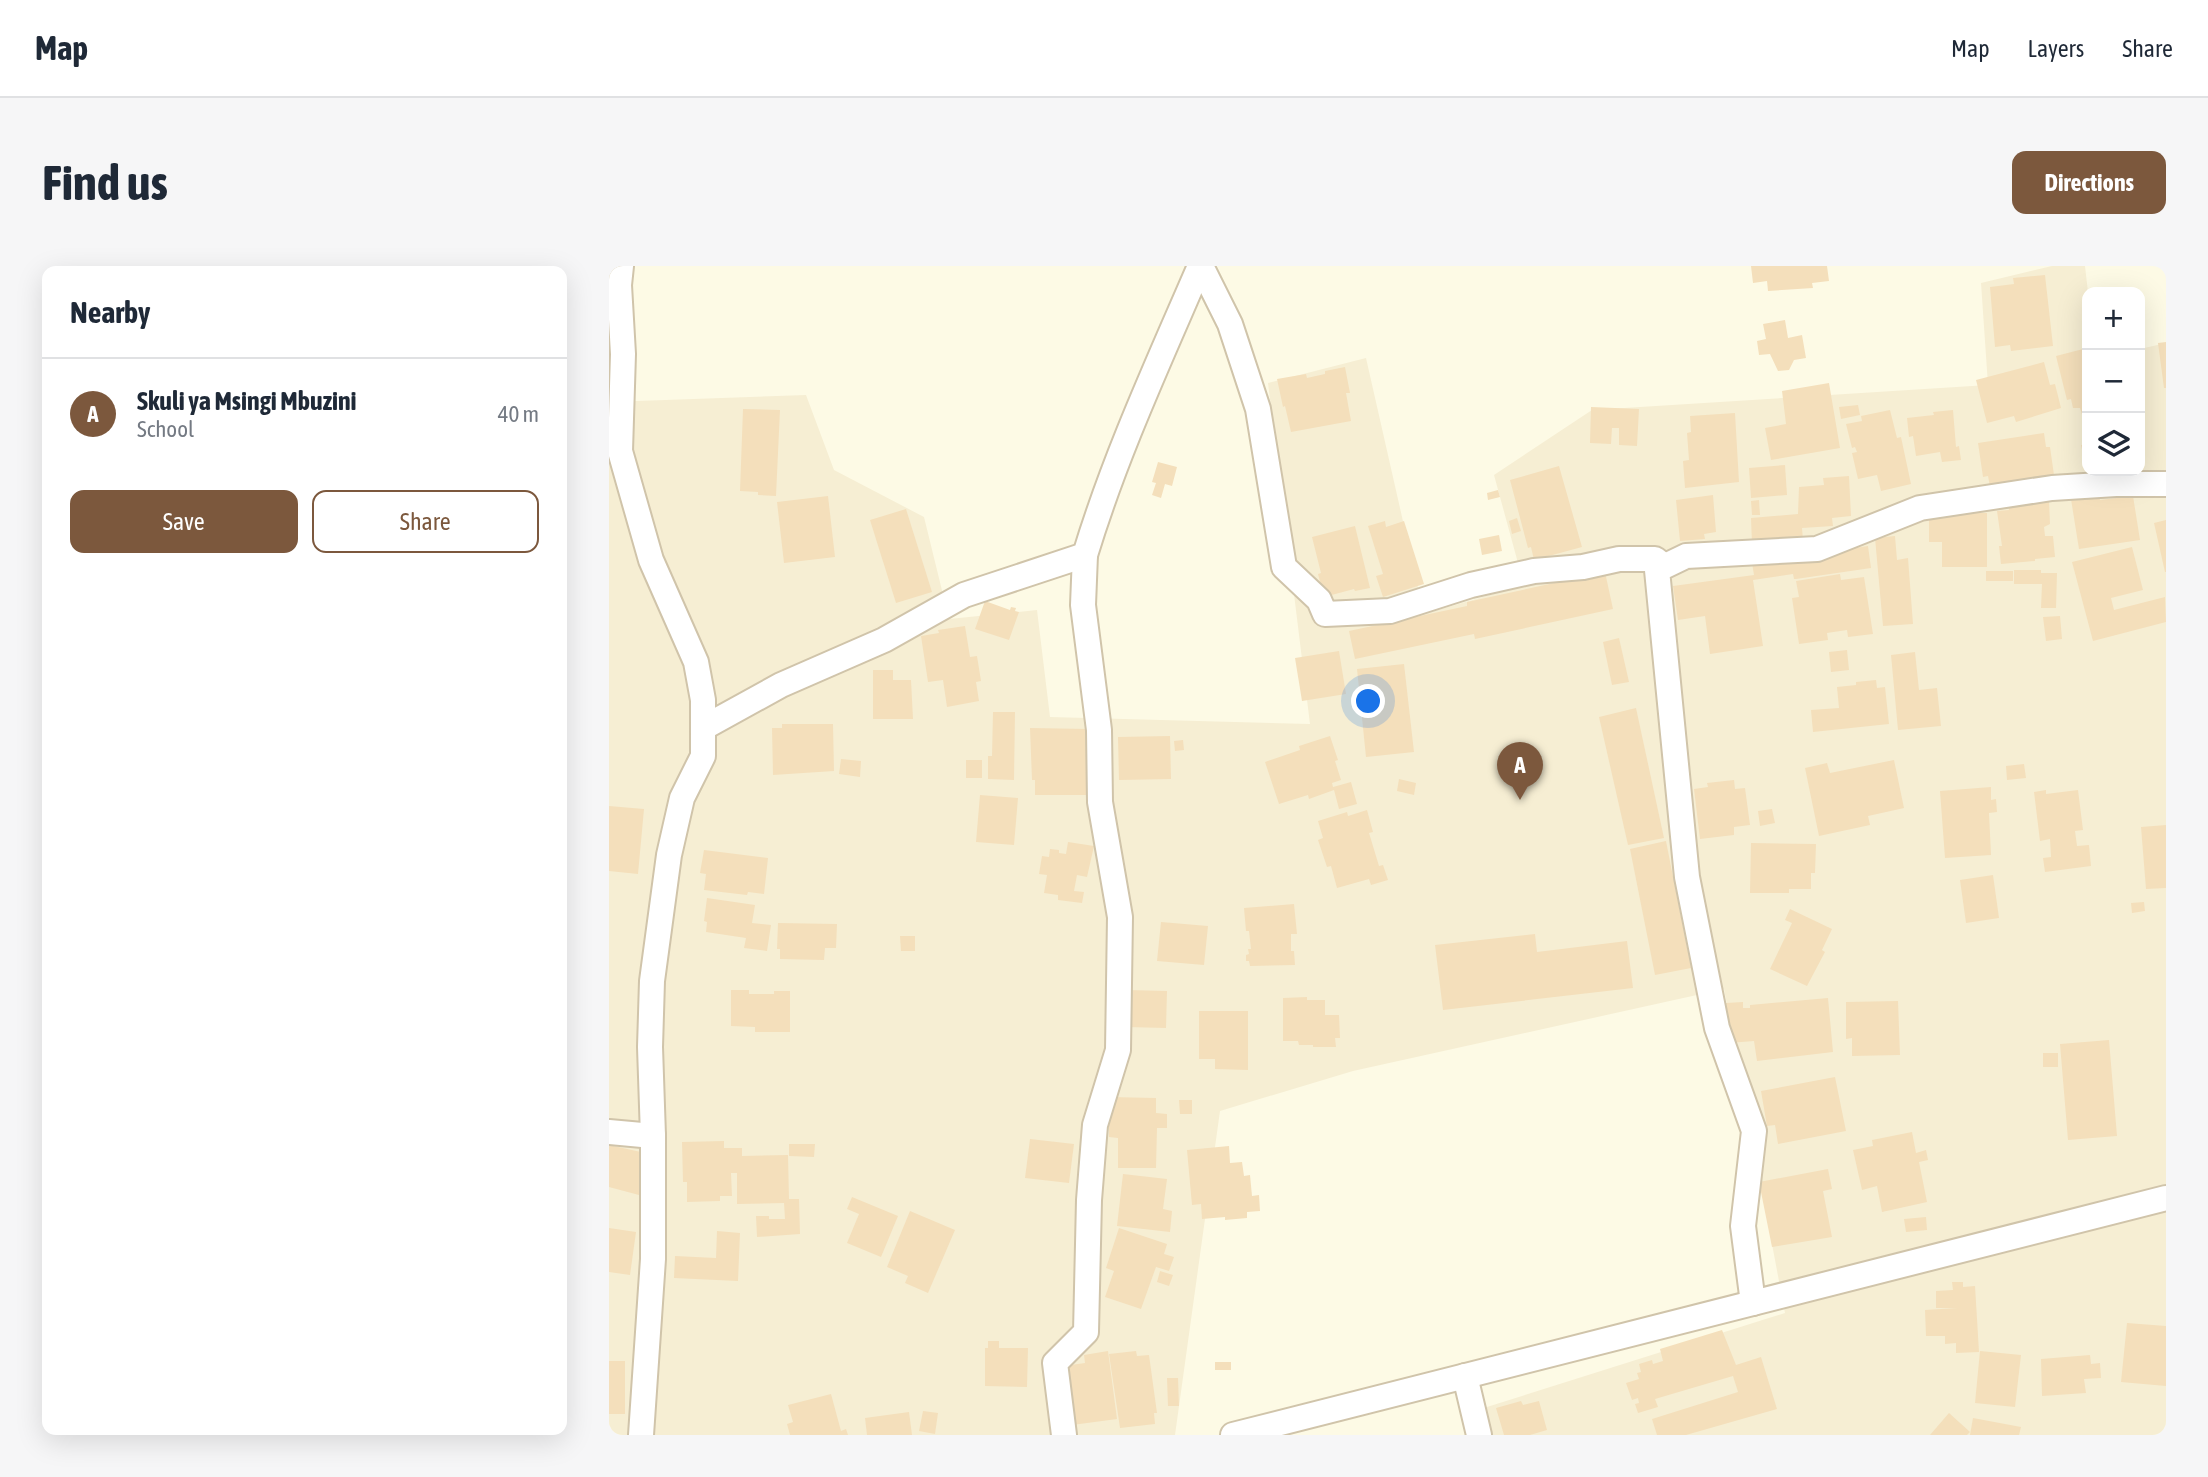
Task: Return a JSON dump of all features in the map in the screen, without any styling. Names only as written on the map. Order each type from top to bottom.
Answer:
[{"type":"street","points":[[621,266],[619,285],[623,354],[619,451],[651,560],[696,662],[703,700],[703,756],[682,798],[669,855],[652,981],[650,1047],[653,1259],[641,1435]]},
{"type":"street","points":[[1064,1435],[1055,1363],[1086,1332],[1089,1200],[1095,1125],[1118,1050],[1119,1037],[1120,917],[1100,802],[1099,730],[1083,605],[1085,555],[1099,508],[1147,387],[1200,266]]},
{"type":"street","points":[[1200,266],[1230,324],[1258,409],[1284,567],[1319,600],[1325,614],[1390,611],[1471,585],[1534,571],[1583,567],[1619,559],[1655,559],[1664,566]]},
{"type":"street","points":[[1753,1303],[1743,1226],[1754,1131],[1717,1028],[1687,877],[1657,570],[1686,556],[1817,549],[1920,508],[2052,488],[2166,484]]},
{"type":"street","points":[[703,728],[781,685],[884,640],[964,595],[1085,555]]},
{"type":"street","points":[[609,1132],[653,1136]]},
{"type":"street","points":[[1233,1435],[2166,1198]]},
{"type":"street","points":[[1465,1376],[1479,1435]]},
{"type":"shaded area","points":[[2052,266],[2085,266],[2087,287],[2082,287],[2082,476],[2145,476],[2145,348],[2166,343],[2166,1435],[1474,1435],[1471,1412],[1785,1313],[1724,989],[1353,1071],[1220,1111],[1175,1435],[609,1435],[609,402],[806,395],[834,470],[924,517],[949,619],[1037,610],[1050,717],[1310,724],[1268,383],[1366,358],[1424,614],[1524,585],[1494,475],[1592,410],[1988,385],[1981,283]]},
{"type":"building","points":[[1751,266],[1827,266],[1829,281],[1812,283],[1813,288],[1768,291],[1767,281],[1753,283]]},
{"type":"building","points":[[2045,275],[2053,346],[2011,351],[2010,345],[1995,347],[1990,287],[2014,284],[2013,278]]},
{"type":"building","points":[[1785,320],[1788,338],[1802,335],[1806,358],[1794,360],[1789,370],[1778,371],[1770,354],[1759,355],[1757,341],[1766,339],[1763,324]]},
{"type":"building","points":[[2166,342],[2166,388],[2164,388],[2158,343]]},
{"type":"building","points":[[2082,349],[2082,415],[2080,408],[2073,408],[2071,399],[2067,400],[2056,356]]},
{"type":"building","points":[[2044,362],[2050,385],[2055,384],[2061,408],[2016,422],[2014,416],[1987,423],[1976,380]]},
{"type":"building","points":[[1345,367],[1351,421],[1291,432],[1277,379],[1306,374],[1307,378]]},
{"type":"building","points":[[1829,383],[1840,448],[1771,460],[1765,428],[1786,424],[1782,391]]},
{"type":"building","points":[[1858,405],[1860,415],[1841,419],[1839,407]]},
{"type":"building","points":[[1591,407],[1639,409],[1637,446],[1619,445],[1619,428],[1612,428],[1611,444],[1590,443]]},
{"type":"building","points":[[743,409],[780,410],[776,496],[740,491]]},
{"type":"building","points":[[1890,410],[1897,438],[1901,437],[1911,484],[1881,491],[1877,475],[1858,479],[1852,453],[1857,452],[1855,447],[1852,448],[1846,424],[1862,421],[1861,416]]},
{"type":"building","points":[[1953,410],[1956,447],[1959,446],[1961,460],[1942,462],[1940,452],[1916,456],[1913,436],[1909,437],[1907,418]]},
{"type":"building","points":[[1735,413],[1739,482],[1685,488],[1683,461],[1689,460],[1687,433],[1691,432],[1690,416]]},
{"type":"building","points":[[2044,433],[2046,447],[2050,447],[2054,475],[2038,478],[2040,484],[1991,492],[1988,476],[1983,477],[1978,443]]},
{"type":"building","points":[[1158,462],[1177,467],[1172,486],[1165,484],[1161,498],[1152,495],[1156,483],[1152,482]]},
{"type":"building","points":[[1785,465],[1787,495],[1751,498],[1749,468]]},
{"type":"building","points":[[1559,466],[1582,547],[1534,560],[1531,547],[1528,548],[1510,480]]},
{"type":"building","points":[[1849,476],[1851,516],[1832,518],[1833,526],[1802,528],[1803,540],[1752,544],[1751,518],[1798,514],[1799,487],[1824,485],[1823,478]]},
{"type":"building","points":[[2087,476],[2108,476],[2088,480]]},
{"type":"building","points":[[2098,489],[2100,500],[2133,496],[2140,540],[2079,549],[2070,493]]},
{"type":"building","points":[[1498,490],[1500,497],[1488,500],[1487,493]]},
{"type":"building","points":[[1713,495],[1716,532],[1704,534],[1705,539],[1680,541],[1676,500]]},
{"type":"building","points":[[828,496],[835,557],[784,563],[777,502]]},
{"type":"building","points":[[1759,500],[1760,515],[1752,515],[1751,501]]},
{"type":"building","points":[[2049,501],[2050,524],[2044,527],[2045,536],[2053,536],[2055,557],[2001,564],[1999,546],[2002,546],[1997,511],[2009,510],[2008,505]]},
{"type":"building","points":[[906,509],[932,592],[896,603],[870,520]]},
{"type":"building","points":[[1929,513],[1987,513],[1987,567],[1942,567],[1942,542],[1929,542]]},
{"type":"building","points":[[1517,518],[1521,531],[1512,534],[1509,521]]},
{"type":"building","points":[[2166,520],[2166,572],[2165,572],[2154,523]]},
{"type":"building","points":[[1385,521],[1386,527],[1404,521],[1424,584],[1383,597],[1376,576],[1383,574],[1368,526]]},
{"type":"building","points":[[1355,526],[1370,588],[1324,597],[1312,537]]},
{"type":"building","points":[[1499,535],[1502,551],[1482,555],[1479,539]]},
{"type":"building","points":[[1895,536],[1897,560],[1908,558],[1913,624],[1883,626],[1875,538]]},
{"type":"building","points":[[1868,546],[1871,568],[1796,579],[1793,574],[1753,580],[1763,646],[1710,654],[1705,616],[1678,620],[1673,586],[1754,575],[1752,563]]},
{"type":"building","points":[[2132,547],[2143,590],[2111,598],[2114,610],[2165,597],[2166,622],[2093,641],[2072,562]]},
{"type":"building","points":[[2014,570],[2057,573],[2056,608],[2041,608],[2042,584],[2014,584]]},
{"type":"building","points":[[1986,571],[2013,571],[2013,581],[1986,581]]},
{"type":"building","points":[[1605,572],[1613,609],[1475,639],[1474,634],[1355,659],[1349,631],[1467,606],[1467,602]]},
{"type":"building","points":[[1840,574],[1841,580],[1864,577],[1873,634],[1848,637],[1847,630],[1827,633],[1828,640],[1799,644],[1792,598],[1799,597],[1796,581]]},
{"type":"building","points":[[985,601],[1010,610],[1011,607],[1016,608],[1015,611],[1019,612],[1009,640],[975,629]]},
{"type":"building","points":[[2060,616],[2062,639],[2046,641],[2043,617]]},
{"type":"building","points":[[965,626],[970,657],[977,656],[981,681],[976,682],[979,701],[947,707],[943,680],[928,682],[921,636]]},
{"type":"building","points":[[1619,638],[1629,682],[1612,685],[1603,642]]},
{"type":"building","points":[[1847,650],[1849,670],[1831,672],[1829,652]]},
{"type":"building","points":[[1339,651],[1346,694],[1302,701],[1295,658]]},
{"type":"building","points":[[1915,652],[1919,690],[1937,688],[1941,726],[1898,730],[1891,655]]},
{"type":"building","points":[[1404,664],[1414,752],[1366,757],[1357,669]]},
{"type":"building","points":[[873,670],[893,670],[893,680],[911,680],[913,719],[873,719]]},
{"type":"building","points":[[1876,680],[1877,688],[1885,687],[1889,724],[1813,732],[1811,710],[1839,708],[1837,687]]},
{"type":"building","points":[[1636,708],[1664,838],[1628,845],[1599,717]]},
{"type":"building","points":[[993,712],[1015,712],[1014,780],[988,779],[988,756],[992,756]]},
{"type":"building","points":[[782,724],[833,724],[834,771],[773,775],[772,728],[782,728]]},
{"type":"building","points":[[1030,728],[1089,729],[1093,795],[1035,795]]},
{"type":"building","points":[[1170,736],[1171,779],[1119,780],[1118,737]]},
{"type":"building","points":[[1330,736],[1341,780],[1332,783],[1333,787],[1351,782],[1357,804],[1339,809],[1334,790],[1309,799],[1308,795],[1279,804],[1265,762],[1300,750],[1299,746]]},
{"type":"building","points":[[1183,740],[1184,750],[1175,751],[1174,741]]},
{"type":"building","points":[[841,759],[861,761],[860,777],[839,774]]},
{"type":"building","points":[[966,760],[982,760],[982,778],[966,778]]},
{"type":"building","points":[[1894,760],[1904,808],[1868,816],[1870,825],[1819,836],[1805,768],[1827,763],[1830,773]]},
{"type":"building","points":[[2024,764],[2026,778],[2007,780],[2006,766]]},
{"type":"building","points":[[1399,779],[1416,783],[1414,795],[1397,791]]},
{"type":"building","points":[[1734,780],[1735,789],[1745,788],[1750,825],[1734,827],[1734,835],[1700,839],[1694,789],[1708,787],[1707,783]]},
{"type":"building","points":[[1991,787],[1991,800],[1996,799],[1997,812],[1989,813],[1991,855],[1945,858],[1940,791]]},
{"type":"building","points":[[2046,790],[2046,794],[2078,790],[2083,830],[2075,831],[2077,846],[2089,845],[2091,866],[2045,872],[2043,858],[2051,857],[2050,839],[2040,841],[2034,792]]},
{"type":"building","points":[[980,795],[1018,798],[1014,845],[976,842]]},
{"type":"building","points":[[609,806],[644,809],[638,874],[609,871]]},
{"type":"building","points":[[1772,809],[1775,823],[1760,826],[1758,811]]},
{"type":"building","points":[[1367,810],[1373,832],[1369,833],[1379,866],[1383,865],[1388,880],[1371,885],[1369,879],[1337,888],[1331,866],[1327,867],[1318,840],[1323,838],[1318,821],[1347,812],[1348,816]]},
{"type":"building","points":[[2166,825],[2166,888],[2146,889],[2141,827]]},
{"type":"building","points":[[1666,841],[1691,968],[1655,975],[1630,849]]},
{"type":"building","points":[[1068,842],[1094,846],[1087,877],[1077,875],[1074,891],[1084,892],[1082,903],[1058,900],[1058,895],[1044,893],[1047,875],[1039,874],[1042,856],[1049,857],[1050,849],[1066,854]]},
{"type":"building","points":[[1751,843],[1816,844],[1815,873],[1811,873],[1811,889],[1789,889],[1789,893],[1750,893]]},
{"type":"building","points":[[704,850],[768,858],[764,894],[748,892],[747,895],[704,890],[706,874],[700,873]]},
{"type":"building","points":[[1993,875],[1999,918],[1966,923],[1960,880]]},
{"type":"building","points":[[707,898],[755,905],[752,923],[771,925],[767,951],[744,948],[746,938],[706,932],[707,922],[704,921]]},
{"type":"building","points":[[2144,902],[2145,911],[2132,913],[2131,903]]},
{"type":"building","points":[[1294,904],[1297,934],[1291,934],[1291,951],[1294,951],[1295,965],[1250,966],[1249,961],[1246,961],[1248,949],[1251,949],[1244,908]]},
{"type":"building","points":[[1790,909],[1832,929],[1822,950],[1825,952],[1807,986],[1770,969],[1792,923],[1785,920]]},
{"type":"building","points":[[1161,922],[1208,926],[1204,965],[1157,961]]},
{"type":"building","points":[[778,923],[837,924],[836,948],[825,948],[824,960],[780,959],[780,949],[777,949]]},
{"type":"building","points":[[1535,934],[1537,952],[1627,941],[1633,988],[1443,1010],[1435,945]]},
{"type":"building","points":[[900,936],[915,936],[915,951],[901,951]]},
{"type":"building","points":[[731,990],[749,990],[749,994],[790,991],[790,1032],[755,1032],[755,1027],[731,1026]]},
{"type":"building","points":[[1127,990],[1167,991],[1166,1028],[1126,1027]]},
{"type":"building","points":[[1307,997],[1307,1000],[1325,1000],[1325,1015],[1339,1015],[1340,1038],[1335,1038],[1336,1047],[1313,1047],[1299,1045],[1298,1041],[1283,1041],[1283,998]]},
{"type":"building","points":[[1828,998],[1833,1052],[1757,1061],[1754,1041],[1729,1043],[1726,1003],[1743,1002],[1743,1008],[1750,1008],[1750,1005]]},
{"type":"building","points":[[1898,1001],[1900,1055],[1852,1056],[1852,1038],[1846,1039],[1846,1002]]},
{"type":"building","points":[[1199,1011],[1248,1011],[1248,1070],[1215,1069],[1215,1059],[1199,1059]]},
{"type":"building","points":[[2109,1040],[2117,1136],[2068,1140],[2060,1044]]},
{"type":"building","points":[[2043,1053],[2058,1053],[2058,1067],[2043,1067]]},
{"type":"building","points":[[1835,1077],[1846,1131],[1778,1144],[1775,1125],[1767,1126],[1761,1091]]},
{"type":"building","points":[[1109,1097],[1156,1098],[1156,1113],[1167,1114],[1167,1128],[1157,1128],[1156,1168],[1118,1168],[1118,1138],[1109,1137]]},
{"type":"building","points":[[1179,1100],[1192,1100],[1192,1114],[1180,1114]]},
{"type":"building","points":[[1912,1132],[1916,1153],[1926,1150],[1928,1160],[1919,1162],[1927,1202],[1882,1212],[1877,1186],[1862,1190],[1853,1150],[1873,1146],[1872,1140]]},
{"type":"building","points":[[1030,1139],[1074,1144],[1069,1183],[1025,1178]]},
{"type":"building","points":[[724,1141],[724,1148],[742,1148],[742,1156],[788,1155],[789,1199],[799,1199],[800,1234],[757,1237],[756,1216],[785,1219],[784,1203],[737,1204],[737,1173],[731,1173],[732,1196],[720,1196],[720,1201],[687,1202],[687,1182],[683,1182],[682,1142]]},
{"type":"building","points":[[789,1144],[815,1144],[814,1157],[789,1156]]},
{"type":"building","points":[[609,1145],[650,1154],[639,1195],[609,1187]]},
{"type":"building","points":[[1229,1146],[1230,1163],[1242,1162],[1244,1176],[1250,1175],[1252,1196],[1259,1195],[1260,1211],[1247,1212],[1247,1218],[1202,1219],[1201,1204],[1192,1205],[1187,1150]]},
{"type":"building","points":[[1828,1169],[1832,1189],[1823,1191],[1832,1237],[1772,1247],[1759,1182]]},
{"type":"building","points":[[1123,1174],[1167,1179],[1163,1209],[1172,1211],[1170,1232],[1117,1226]]},
{"type":"building","points":[[852,1197],[898,1216],[881,1257],[847,1243],[859,1214],[847,1209]]},
{"type":"building","points":[[910,1211],[955,1230],[928,1293],[905,1283],[908,1276],[887,1267]]},
{"type":"building","points":[[1926,1217],[1927,1230],[1906,1232],[1904,1219]]},
{"type":"building","points":[[609,1228],[636,1232],[630,1275],[609,1272]]},
{"type":"building","points":[[1119,1228],[1167,1244],[1164,1254],[1174,1257],[1169,1271],[1156,1267],[1141,1309],[1105,1297],[1114,1271],[1106,1268]]},
{"type":"building","points":[[717,1231],[740,1233],[738,1281],[674,1278],[675,1256],[716,1258]]},
{"type":"building","points":[[1160,1271],[1173,1275],[1169,1286],[1157,1282]]},
{"type":"building","points":[[1952,1282],[1963,1282],[1963,1287],[1975,1286],[1979,1352],[1956,1353],[1956,1343],[1945,1344],[1945,1336],[1926,1336],[1925,1310],[1957,1308],[1936,1308],[1936,1291],[1953,1290]]},
{"type":"building","points":[[2127,1323],[2166,1326],[2166,1386],[2121,1382]]},
{"type":"building","points":[[1722,1330],[1736,1365],[1761,1357],[1777,1409],[1686,1435],[1657,1435],[1652,1419],[1738,1392],[1733,1376],[1655,1399],[1658,1407],[1638,1413],[1635,1404],[1639,1403],[1638,1398],[1632,1400],[1626,1383],[1639,1379],[1639,1364],[1652,1360],[1653,1364],[1663,1361],[1660,1349]]},
{"type":"building","points":[[988,1341],[999,1341],[999,1348],[1028,1348],[1027,1387],[985,1386],[985,1348],[988,1348]]},
{"type":"building","points":[[1108,1351],[1117,1419],[1072,1425],[1064,1366],[1085,1363],[1084,1355]]},
{"type":"building","points":[[1136,1351],[1137,1356],[1149,1355],[1157,1413],[1154,1413],[1155,1424],[1120,1428],[1109,1354]]},
{"type":"building","points":[[1980,1351],[2021,1355],[2015,1407],[1975,1403]]},
{"type":"building","points":[[2090,1355],[2091,1364],[2100,1363],[2101,1378],[2084,1379],[2086,1393],[2042,1396],[2041,1359]]},
{"type":"building","points":[[609,1361],[625,1361],[625,1414],[609,1414]]},
{"type":"building","points":[[1215,1362],[1231,1362],[1231,1370],[1215,1370]]},
{"type":"building","points":[[1167,1378],[1178,1378],[1179,1406],[1168,1406]]},
{"type":"building","points":[[831,1394],[841,1431],[846,1429],[848,1435],[790,1435],[787,1424],[793,1422],[788,1405]]},
{"type":"building","points":[[1521,1401],[1523,1405],[1539,1401],[1547,1430],[1530,1435],[1504,1435],[1496,1408]]},
{"type":"building","points":[[923,1411],[938,1413],[935,1434],[919,1431]]},
{"type":"building","points":[[909,1412],[912,1435],[867,1435],[865,1418]]},
{"type":"building","points":[[1949,1413],[1970,1432],[1967,1435],[1930,1435]]},
{"type":"building","points":[[1973,1418],[2021,1427],[2019,1435],[1970,1435]]},
{"type":"place","name":"Skuli ya Msingi Mbuzini","points":[[1520,800]]}]
